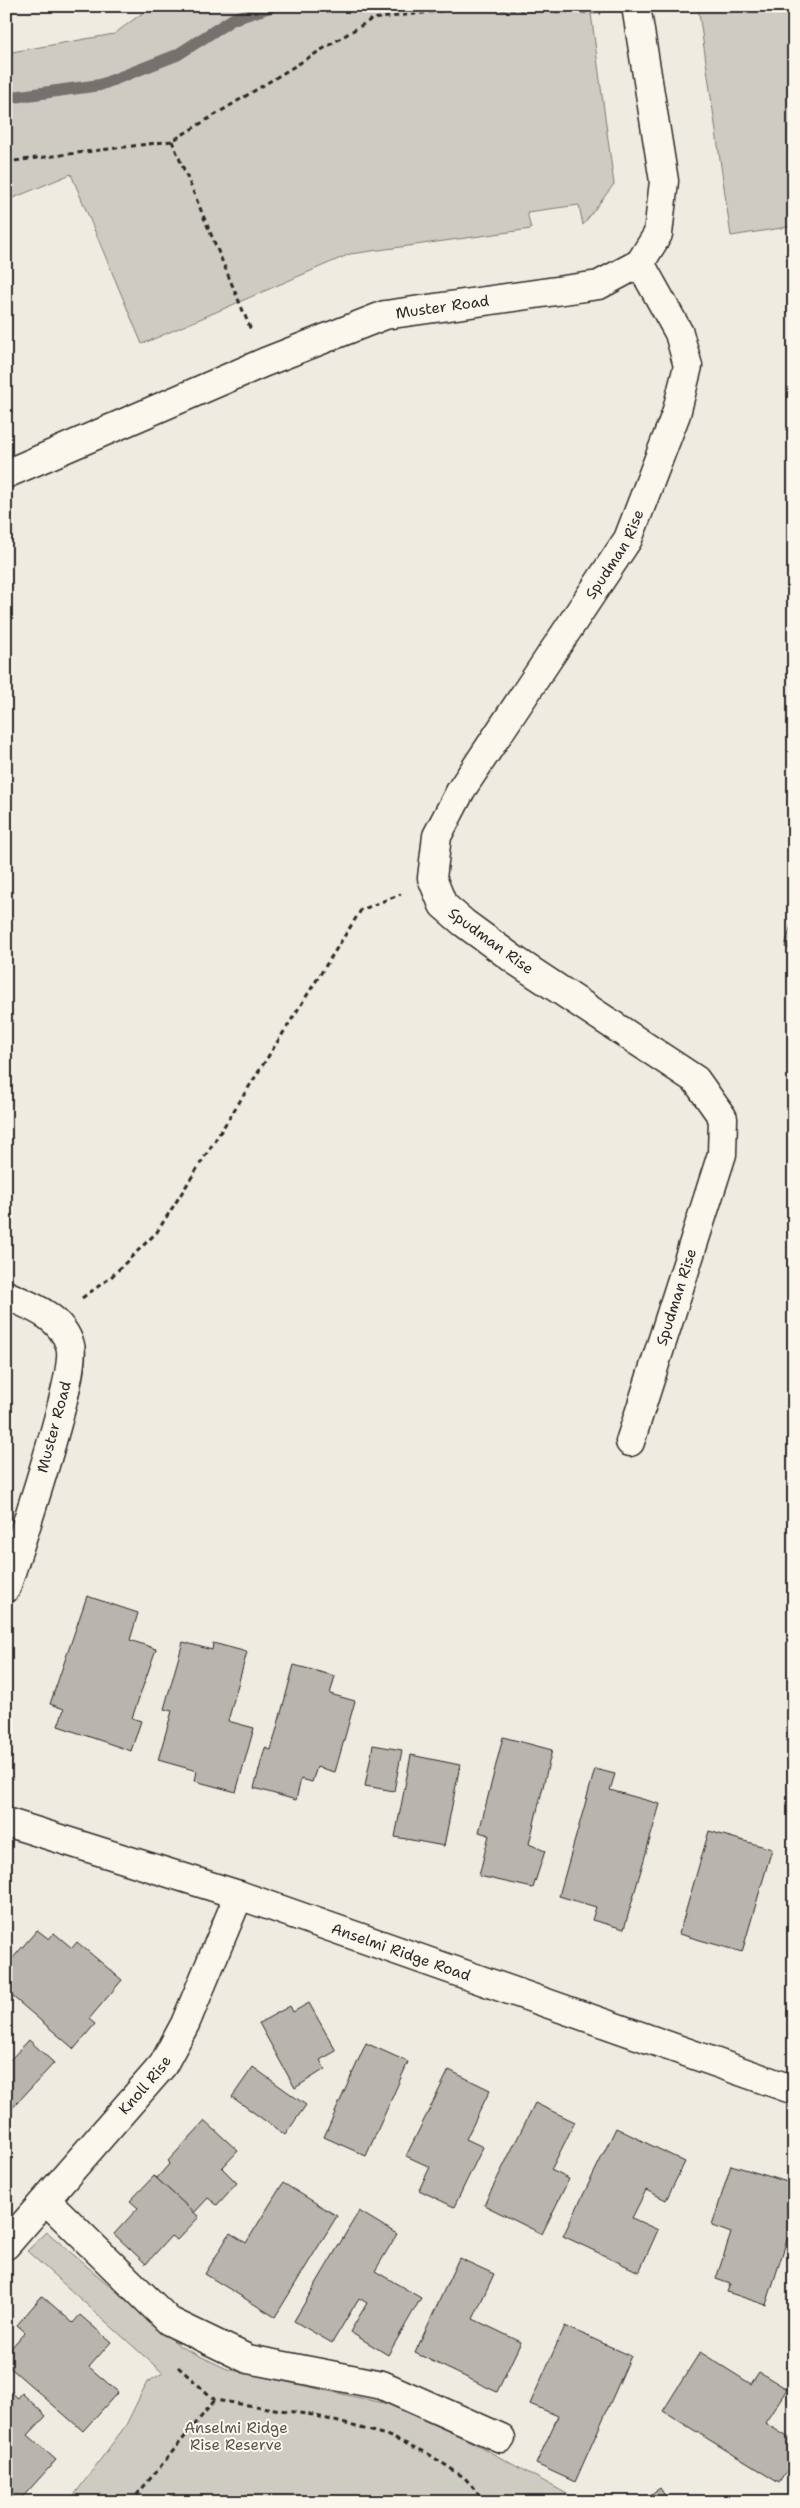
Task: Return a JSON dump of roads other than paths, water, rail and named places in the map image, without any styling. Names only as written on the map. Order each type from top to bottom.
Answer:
[{"type":"street","name":"Muster Road","points":[[6,474],[265,362],[385,315],[599,285],[640,263],[658,234],[664,181],[636,10]]},
{"type":"street","name":"Spudman Rise","points":[[630,1442],[722,1154],[723,1118],[696,1080],[516,961],[464,923],[443,905],[432,878],[437,836],[461,790],[628,539],[676,414],[688,366],[679,333],[640,263]]},
{"type":"street","name":"Muster Road","points":[[6,1295],[39,1309],[53,1319],[65,1333],[71,1347],[62,1405],[6,1588]]},
{"type":"street","name":"Anselmi Ridge Road","points":[[6,1822],[239,1895],[794,2090]]},
{"type":"street","name":"Knoll Rise","points":[[6,2245],[163,2065],[185,2024],[239,1895]]},
{"type":"street","points":[[47,2200],[169,2321],[248,2360],[382,2385],[501,2438]]},
{"type":"waterway","points":[[6,98],[100,85],[177,55],[233,19],[273,6]]},
{"type":"park label","name":"Anselmi Ridge Rise Reserve","points":[[236,2436]]}]
